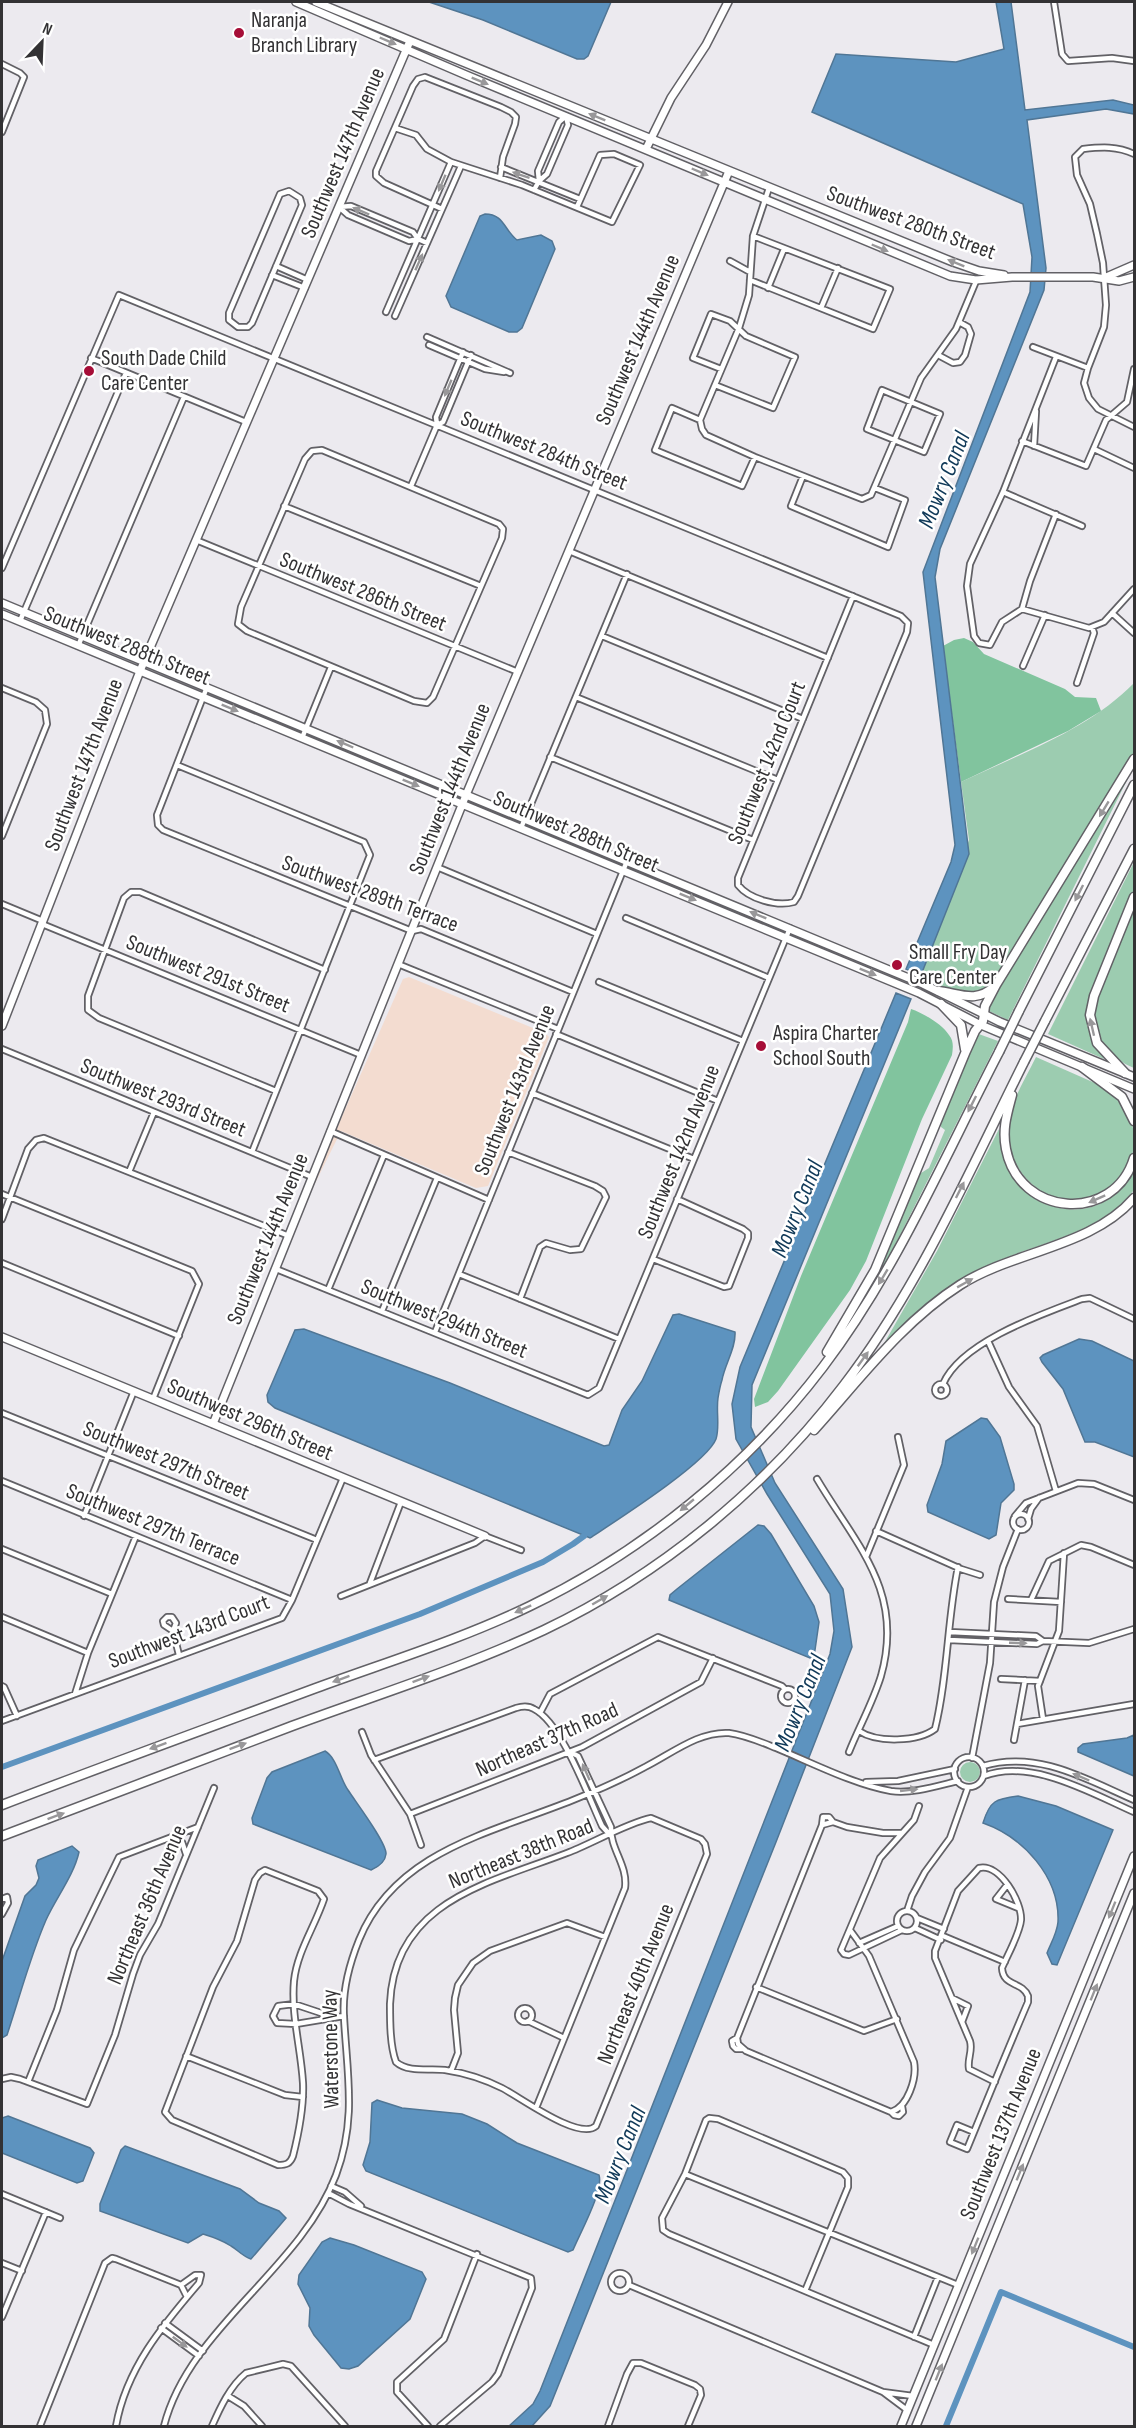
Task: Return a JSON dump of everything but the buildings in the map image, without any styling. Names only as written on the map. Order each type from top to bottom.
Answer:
[{"type":"highway","points":[[799,1396],[854,1310],[875,1270],[966,1051],[975,1031],[981,1025],[986,1006],[996,985],[1134,759]]},
{"type":"highway","points":[[2,1805],[482,1628],[531,1606],[624,1553],[673,1517],[732,1467],[823,1368],[887,1270],[1134,785]]},
{"type":"highway","points":[[2,1836],[183,1766],[496,1651],[546,1629],[641,1576],[690,1539],[748,1490],[787,1453],[843,1387],[910,1288],[1134,849]]},
{"type":"highway","points":[[1125,1074],[1097,1043],[1090,1015],[1094,996],[1134,897]]},
{"type":"highway","points":[[939,991],[974,998],[986,993],[996,985]]},
{"type":"highway","points":[[941,1004],[961,1025],[966,1051]]},
{"type":"highway","points":[[1082,1067],[1122,1097],[1134,1120]]},
{"type":"highway","points":[[1016,1078],[1004,1128],[1005,1148],[1018,1177],[1035,1194],[1055,1203],[1097,1200],[1111,1192],[1123,1180],[1134,1158]]},
{"type":"highway","points":[[787,1453],[803,1442],[900,1333],[922,1312],[961,1284],[981,1274],[1100,1225],[1124,1209],[1134,1198]]},
{"type":"street","name":"Southwest 280th Street","points":[[296,2],[456,71],[950,276],[976,280],[1012,277]]},
{"type":"street","name":"Southwest 280th Street","points":[[316,2],[853,222],[979,271],[1012,277]]},
{"type":"street","points":[[646,149],[671,98],[711,36],[728,2]]},
{"type":"street","points":[[1054,2],[1064,58],[1073,61],[1112,58],[1134,61]]},
{"type":"street","name":"Southwest 147th Avenue","points":[[2,1026],[144,661],[410,41]]},
{"type":"street","points":[[456,71],[459,61]]},
{"type":"street","points":[[2,64],[24,77],[2,132]]},
{"type":"street","points":[[442,209],[384,183],[376,176],[376,171],[418,79],[425,77],[501,107],[516,117],[501,167],[500,178]]},
{"type":"street","points":[[539,181],[538,171],[559,122],[571,107]]},
{"type":"street","points":[[534,190],[547,174],[568,125],[566,116]]},
{"type":"street","points":[[395,128],[416,135],[428,149],[461,166],[534,190],[612,222],[640,165],[614,153],[600,155],[577,207]]},
{"type":"street","points":[[1134,154],[1104,146],[1083,149],[1077,154],[1077,175],[1090,204],[1104,278],[1106,305],[1104,327],[1084,383],[1089,398],[1098,409],[1134,427]]},
{"type":"street","points":[[386,312],[452,162]]},
{"type":"street","points":[[396,316],[461,166]]},
{"type":"street","points":[[501,167],[580,199]]},
{"type":"street","name":"Southwest 144th Avenue","points":[[213,1424],[462,804],[729,171]]},
{"type":"street","points":[[769,188],[753,236],[749,295],[739,328],[700,420],[702,429],[706,435],[755,457],[861,499],[871,495],[875,488],[921,378],[959,322],[979,271]]},
{"type":"street","name":"Southwest 147th Avenue","points":[[289,191],[300,198],[302,205],[276,266],[252,324],[242,328],[232,324],[229,313],[275,205],[280,194],[289,191]]},
{"type":"street","points":[[339,207],[348,215],[410,241],[418,239]]},
{"type":"street","points":[[339,207],[351,207],[413,232],[418,239],[427,243]]},
{"type":"street","points":[[847,234],[853,222]]},
{"type":"street","points":[[750,280],[873,329],[890,289],[753,236]]},
{"type":"street","points":[[903,257],[909,244]]},
{"type":"street","points":[[768,288],[784,249]]},
{"type":"street","points":[[730,261],[750,272]]},
{"type":"street","points":[[1104,278],[1134,265]]},
{"type":"street","points":[[276,266],[308,280]]},
{"type":"street","points":[[821,308],[838,268]]},
{"type":"street","points":[[272,275],[305,288]]},
{"type":"street","points":[[1012,277],[1104,278],[1119,282],[1134,277]]},
{"type":"street","name":"Southwest 284th Street","points":[[91,358],[119,295],[901,616],[908,623],[907,632],[794,902]]},
{"type":"street","points":[[715,385],[773,408],[795,357],[746,336],[730,321],[711,314],[693,358],[721,369]]},
{"type":"street","points":[[938,355],[954,363],[960,362],[963,358],[971,334],[968,327],[959,322]]},
{"type":"street","points":[[427,337],[510,373],[485,369],[429,345]]},
{"type":"street","points":[[1033,347],[1088,368]]},
{"type":"street","points":[[411,486],[437,425],[436,417],[463,352]]},
{"type":"street","points":[[437,425],[443,422],[471,355]]},
{"type":"street","points":[[1056,357],[1003,492],[970,564],[967,586],[974,636],[979,643],[990,645],[1002,622],[1022,609],[1030,581],[1056,514]]},
{"type":"street","points":[[2,568],[91,358],[246,422]]},
{"type":"street","points":[[1022,441],[1086,466],[1106,420],[1127,402],[1134,369]]},
{"type":"street","points":[[20,622],[126,373]]},
{"type":"street","points":[[882,390],[910,403],[940,414],[924,452],[867,429],[882,390]]},
{"type":"street","points":[[78,646],[184,397]]},
{"type":"street","points":[[1034,446],[1036,405]]},
{"type":"street","points":[[700,420],[672,408],[655,450],[742,486],[755,457]]},
{"type":"street","points":[[1094,449],[1134,468]]},
{"type":"street","points":[[322,450],[411,486],[499,524],[503,529],[502,538],[434,697],[427,703],[414,701],[247,632],[238,624],[241,607],[284,506],[305,459],[312,451],[322,450]]},
{"type":"street","points":[[803,476],[791,506],[888,547],[904,500],[875,488]]},
{"type":"street","points":[[1003,492],[1082,526]]},
{"type":"street","points":[[284,506],[480,586]]},
{"type":"street","name":"Southwest 286th Street","points":[[196,540],[518,672]]},
{"type":"street","points":[[569,550],[828,658]]},
{"type":"street","points":[[521,828],[627,574]]},
{"type":"street","points":[[1022,609],[1089,628],[1104,622],[1134,589]]},
{"type":"street","name":"Southwest 142nd Court","points":[[794,902],[771,902],[740,888],[738,878],[853,596]]},
{"type":"street","name":"Southwest 288th Street","points":[[2,603],[790,928],[939,991],[984,1015],[1134,1077]]},
{"type":"street","points":[[1112,613],[1134,633]]},
{"type":"street","name":"Southwest 288th Street","points":[[2,614],[786,938],[941,1004],[981,1025],[1134,1089]]},
{"type":"street","points":[[1023,666],[1045,615]]},
{"type":"street","points":[[1077,683],[1094,633],[1092,627]]},
{"type":"street","points":[[602,636],[803,719]]},
{"type":"street","points":[[302,738],[331,667]]},
{"type":"street","points":[[207,687],[177,765],[364,842],[369,848],[370,855],[252,1152]]},
{"type":"street","points":[[2,688],[36,702],[45,710],[47,724],[2,834]]},
{"type":"street","points":[[576,697],[778,780]]},
{"type":"street","points":[[550,757],[753,840]]},
{"type":"street","name":"Southwest 289th Terrace","points":[[177,765],[157,816],[158,825],[164,831],[412,931],[421,929],[573,992]]},
{"type":"street","name":"Southwest 143rd Avenue","points":[[435,1332],[627,861]]},
{"type":"street","points":[[437,867],[597,934]]},
{"type":"street","points":[[276,1091],[99,1018],[88,1010],[88,996],[124,898],[130,892],[140,892],[325,969]]},
{"type":"street","name":"Southwest 291st Street","points":[[2,904],[104,949],[361,1055]]},
{"type":"street","points":[[626,918],[770,978]]},
{"type":"street","name":"Southwest 142nd Avenue","points":[[599,1388],[790,928]]},
{"type":"street","points":[[398,964],[718,1101]]},
{"type":"street","points":[[599,982],[743,1041]]},
{"type":"street","name":"Southwest 293rd Street","points":[[2,1049],[312,1177]]},
{"type":"street","points":[[532,1093],[694,1159]]},
{"type":"street","points":[[129,1172],[154,1112]]},
{"type":"street","points":[[330,1131],[489,1200]]},
{"type":"street","points":[[2,1219],[28,1149],[36,1140],[44,1138],[289,1236]]},
{"type":"street","points":[[508,1152],[595,1186],[603,1191],[606,1197],[581,1249],[570,1250],[546,1243],[540,1247],[520,1299]]},
{"type":"street","points":[[328,1290],[384,1155]]},
{"type":"street","points":[[381,1311],[437,1178]]},
{"type":"street","points":[[2,1194],[192,1271],[199,1284],[153,1399]]},
{"type":"street","points":[[653,1259],[724,1287],[729,1286],[748,1233],[677,1199]]},
{"type":"street","points":[[2,1263],[179,1336]]},
{"type":"street","name":"Southwest 294th Street","points":[[276,1269],[588,1395],[599,1388]]},
{"type":"street","points":[[459,1274],[619,1339]]},
{"type":"street","points":[[943,1384],[960,1362],[988,1341],[1023,1322],[1087,1298],[1134,1319]]},
{"type":"street","name":"Southwest 296th Street","points":[[2,1337],[485,1536]]},
{"type":"street","points":[[988,1341],[1009,1386],[1021,1400],[1037,1426],[1056,1491]]},
{"type":"street","points":[[84,1516],[134,1391]]},
{"type":"street","name":"Southwest 297th Street","points":[[2,1413],[317,1540]]},
{"type":"street","points":[[866,1557],[904,1465],[898,1437]]},
{"type":"street","name":"Southwest 143rd Court","points":[[2,1721],[282,1617],[292,1600],[343,1478]]},
{"type":"street","points":[[816,1479],[875,1573],[886,1608],[887,1647],[881,1678],[849,1752]]},
{"type":"street","name":"Southwest 297th Terrace","points":[[2,1481],[292,1600]]},
{"type":"street","points":[[1017,1529],[1013,1524],[1015,1516],[1026,1503],[1078,1483],[1094,1484],[1134,1500]]},
{"type":"street","points":[[1017,1529],[1027,1528],[1031,1509],[1040,1498]]},
{"type":"street","points":[[370,1583],[401,1502]]},
{"type":"street","points":[[1015,1516],[1023,1514],[1028,1520]]},
{"type":"street","points":[[972,1758],[990,1663],[997,1588],[1017,1529]]},
{"type":"street","points":[[876,1532],[980,1575]]},
{"type":"street","points":[[75,1694],[88,1653],[136,1536]]},
{"type":"street","points":[[341,1596],[475,1543],[485,1536],[522,1550]]},
{"type":"street","points":[[1031,1600],[1049,1561],[1081,1545],[1134,1565]]},
{"type":"street","points":[[2,1549],[112,1594]]},
{"type":"street","points":[[1043,1719],[1039,1693],[1040,1682],[1059,1631],[1064,1553]]},
{"type":"street","points":[[860,1731],[869,1737],[894,1740],[928,1734],[935,1729],[948,1658],[958,1567]]},
{"type":"street","points":[[1008,1599],[1061,1602]]},
{"type":"street","points":[[2,1617],[88,1653]]},
{"type":"street","points":[[949,1640],[1037,1644],[1043,1641],[1089,1643],[1134,1629]]},
{"type":"street","points":[[173,1631],[179,1655]]},
{"type":"street","points":[[950,1632],[1036,1636],[1043,1641]]},
{"type":"street","points":[[540,1713],[550,1694],[658,1637],[785,1689]]},
{"type":"street","name":"Northeast 37th Road","points":[[410,1814],[570,1752],[677,1697],[701,1682],[713,1659]]},
{"type":"street","points":[[1001,1679],[1040,1682]]},
{"type":"street","points":[[1014,1740],[1025,1680]]},
{"type":"street","points":[[2,1686],[16,1716]]},
{"type":"street","points":[[1017,1724],[1134,1704]]},
{"type":"street","points":[[374,1760],[516,1708],[530,1707],[540,1713],[570,1752],[603,1829],[610,1835],[623,1864],[625,1888],[536,2108],[492,2083],[451,2071],[458,2053],[455,1998],[458,1985],[473,1963],[490,1951],[567,1923],[605,1937]]},
{"type":"street","points":[[362,1732],[374,1760],[410,1814],[421,1845]]},
{"type":"street","name":"Waterstone Way","points":[[164,2427],[174,2399],[199,2356],[297,2241],[328,2193],[345,2144],[350,2104],[343,2000],[346,1978],[368,1920],[397,1883],[425,1860],[594,1791],[690,1743],[715,1734],[739,1735],[860,1782],[893,1791],[928,1788],[958,1781]]},
{"type":"street","points":[[570,1752],[578,1756],[611,1827],[610,1835]]},
{"type":"street","points":[[984,1776],[983,1766],[972,1758],[963,1759],[955,1769],[958,1781],[968,1787],[978,1784],[984,1776],[1010,1771],[1042,1775],[1134,1812]]},
{"type":"street","points":[[983,1766],[999,1761],[1017,1760],[1046,1764],[1134,1800]]},
{"type":"street","name":"Waterstone Way","points":[[860,1782],[898,1781],[955,1769]]},
{"type":"street","points":[[907,1911],[925,1872],[950,1838],[968,1787]]},
{"type":"street","name":"Northeast 36th Avenue","points":[[28,2082],[87,2104],[115,2035],[140,1955],[158,1924],[214,1788]]},
{"type":"street","points":[[900,1928],[849,1955],[844,1954],[841,1950],[880,1858],[914,1820],[919,1806]]},
{"type":"street","name":"Northeast 38th Road","points":[[451,2071],[406,2068],[400,2066],[394,2057],[390,2014],[392,1984],[402,1955],[425,1921],[452,1899],[651,1818],[701,1839],[707,1849]]},
{"type":"street","points":[[850,1930],[864,1948],[881,1980],[916,2069],[900,2108],[891,2112],[743,2049],[737,2041],[756,1987],[824,1824],[833,1822],[847,1827],[883,1833],[902,1833]]},
{"type":"street","points":[[2,2079],[11,2077],[28,2082],[57,2010],[77,1941],[119,1857],[198,1827]]},
{"type":"street","points":[[883,1833],[891,1846]]},
{"type":"street","points":[[168,1838],[182,1842],[186,1857]]},
{"type":"street","name":"Northeast 40th Avenue","points":[[536,2108],[582,2130],[592,2129],[599,2120],[707,1849]]},
{"type":"street","name":"Southwest 137th Avenue","points":[[901,2427],[1134,1856]]},
{"type":"street","points":[[974,2132],[957,2125],[950,2142],[967,2149],[995,2082],[1029,1996],[1022,1988],[1005,1981],[1002,1968],[1021,1919],[1012,1891],[989,1866],[979,1868],[958,1891],[935,1958],[972,2048],[968,2061],[969,2069],[995,2082]]},
{"type":"street","points":[[265,1870],[272,1872],[318,1891],[324,1899],[294,1979],[294,2004],[303,2097],[291,2161],[278,2165],[172,2120],[165,2112],[186,2056],[213,1987],[237,1941],[255,1880],[260,1873],[265,1870]]},
{"type":"street","points":[[1007,1885],[996,1899],[1018,1908]]},
{"type":"street","name":"Southwest 137th Avenue","points":[[916,2427],[1134,1893]]},
{"type":"street","points":[[2,1914],[8,1903],[4,1898]]},
{"type":"street","points":[[900,1928],[897,1917],[907,1911],[913,1913],[917,1918],[944,1929]]},
{"type":"street","points":[[860,1943],[900,1928],[910,1931],[915,1928],[917,1918]]},
{"type":"street","points":[[915,1928],[1005,1962]]},
{"type":"street","points":[[756,1987],[864,2031],[897,2019]]},
{"type":"street","points":[[952,1998],[968,2006],[962,2022]]},
{"type":"street","points":[[333,2017],[294,2004],[278,2006],[273,2013],[273,2019],[277,2023],[296,2024],[344,2016]]},
{"type":"street","points":[[528,2021],[564,2038]]},
{"type":"street","points":[[186,2056],[285,2095],[303,2097]]},
{"type":"street","points":[[805,2291],[848,2187],[846,2175],[718,2119],[709,2118],[703,2124],[685,2174],[662,2218],[663,2230],[805,2291],[934,2345]]},
{"type":"street","points":[[685,2174],[972,2291]]},
{"type":"street","points":[[331,2186],[363,2208],[527,2275],[532,2280],[532,2288],[498,2374],[492,2382],[440,2427]]},
{"type":"street","points":[[328,2193],[346,2198]]},
{"type":"street","points":[[2,2194],[60,2218]]},
{"type":"street","points":[[2,2317],[46,2212]]},
{"type":"street","points":[[428,2427],[398,2392],[397,2382],[444,2339],[477,2254]]},
{"type":"street","points":[[40,2427],[102,2267],[108,2260],[116,2259],[181,2285],[187,2297]]},
{"type":"street","points":[[2,2263],[22,2271]]},
{"type":"street","points":[[116,2427],[129,2383],[140,2359],[161,2328],[199,2283],[201,2275],[195,2275],[181,2285]]},
{"type":"street","points":[[914,2337],[938,2277]]},
{"type":"street","points":[[629,2284],[883,2392],[907,2410]]},
{"type":"street","points":[[165,2323],[203,2351]]},
{"type":"street","points":[[161,2328],[199,2356]]},
{"type":"street","points":[[608,2427],[627,2374],[633,2363],[641,2363],[700,2389],[700,2396],[688,2427]]},
{"type":"street","points":[[212,2427],[228,2396],[246,2373],[288,2364],[345,2427]]},
{"type":"street","points":[[883,2392],[913,2396]]},
{"type":"street","points":[[894,2400],[897,2393]]},
{"type":"street","points":[[228,2396],[244,2406],[262,2427]]},
{"type":"shaded area","points":[[409,977],[545,1033],[549,1037],[488,1186],[476,1188],[341,1131],[289,1236],[403,979]]},
{"type":"green space","points":[[964,638],[973,642],[984,654],[1065,689],[1075,697],[1096,698],[1101,711],[1068,731],[961,782],[943,646]]},
{"type":"green space","points":[[1134,683],[1134,752],[996,978],[979,995],[959,993],[920,979],[969,840],[961,782],[1075,728],[1116,700]]},
{"type":"green space","points":[[1134,766],[1008,1020],[987,1010],[987,1006]]},
{"type":"green space","points":[[1134,862],[1134,890],[1090,995],[1088,1005],[1090,1029],[1104,1059],[1048,1034]]},
{"type":"green space","points":[[1134,902],[1134,1068],[1115,1057],[1102,1042],[1097,1033],[1094,1013],[1095,1001]]},
{"type":"green space","points":[[911,1009],[932,1019],[946,1031],[951,1037],[952,1055],[922,1119],[866,1261],[850,1290],[778,1391],[768,1402],[755,1407],[754,1399],[801,1276],[908,1022]]},
{"type":"green space","points":[[976,1033],[998,1041],[890,1255],[866,1295],[918,1175],[929,1168],[945,1130],[941,1127],[940,1122]]},
{"type":"green space","points":[[1036,1057],[1113,1091],[1128,1114],[1134,1134],[1130,1160],[1120,1178],[1101,1193],[1081,1200],[1061,1199],[1042,1192],[1026,1179],[1015,1161],[1009,1140],[1010,1116],[1018,1093]]},
{"type":"green space","points":[[999,1129],[1003,1156],[1015,1179],[1033,1196],[1054,1206],[1077,1209],[1099,1204],[1119,1190],[1134,1166],[1134,1190],[1120,1206],[1084,1228],[1003,1259],[970,1275],[931,1304],[882,1347],[937,1251]]},
{"type":"green space","points":[[966,1762],[974,1762],[980,1768],[980,1776],[974,1782],[966,1782],[960,1776],[960,1768]]},
{"type":"water","points":[[429,2],[611,2],[588,56],[584,59],[577,59],[483,20]]},
{"type":"water","points":[[996,2],[1011,2],[1025,110],[1113,100],[1134,105],[1134,114],[1106,109],[1027,120],[1046,268],[1044,290],[940,549],[935,577],[969,854],[921,975],[906,969],[951,862],[955,845],[923,572],[1030,292],[1032,257],[1023,204],[812,112],[836,54],[956,62],[1004,49]]},
{"type":"water","points":[[485,214],[500,220],[517,240],[541,235],[552,241],[555,249],[522,328],[517,332],[509,332],[451,307],[446,296],[480,216]]},
{"type":"water","name":"Mowry Canal","points":[[896,993],[911,999],[752,1385],[751,1427],[775,1483],[843,1589],[852,1647],[550,2406],[532,2426],[509,2426],[533,2404],[540,2391],[830,1654],[834,1631],[830,1594],[767,1494],[736,1439],[732,1404],[740,1367]]},
{"type":"water","points":[[679,1314],[735,1332],[734,1344],[723,1374],[719,1394],[716,1439],[709,1449],[679,1477],[590,1538],[275,1408],[268,1402],[267,1395],[295,1330],[304,1329],[450,1383],[604,1446],[609,1445],[622,1410],[642,1381],[673,1315]]},
{"type":"water","points":[[1079,1339],[1092,1341],[1134,1361],[1134,1457],[1095,1442],[1085,1442],[1063,1389],[1040,1358]]},
{"type":"water","points":[[981,1418],[987,1419],[1000,1437],[1014,1484],[1014,1490],[1001,1503],[996,1535],[989,1539],[928,1512],[927,1505],[942,1464],[946,1441]]},
{"type":"water","points":[[758,1525],[764,1526],[771,1534],[814,1606],[819,1622],[814,1657],[810,1658],[669,1600],[670,1595],[677,1589]]},
{"type":"water","points":[[1134,1735],[1134,1776],[1078,1752],[1078,1748],[1083,1744]]},
{"type":"water","points":[[325,1751],[333,1758],[345,1785],[385,1849],[383,1862],[371,1870],[253,1824],[252,1818],[267,1778],[272,1772]]},
{"type":"water","points":[[1018,1796],[1056,1806],[1113,1830],[1057,1965],[1052,1964],[1047,1953],[1058,1922],[1057,1905],[1046,1875],[1025,1849],[1012,1838],[983,1823],[991,1805],[1004,1798]]},
{"type":"water","points":[[72,1846],[79,1852],[77,1861],[46,1920],[7,2035],[2,2038],[2,1961],[25,1896],[36,1885],[39,1878],[36,1866],[38,1860]]},
{"type":"water","points":[[377,2100],[402,2108],[462,2114],[487,2124],[517,2143],[599,2175],[600,2182],[595,2201],[573,2250],[568,2252],[366,2171],[363,2165],[370,2142],[372,2103]]},
{"type":"water","points":[[8,2116],[90,2148],[94,2153],[83,2181],[77,2183],[2,2153],[2,2118]]},
{"type":"water","points":[[125,2146],[240,2189],[259,2203],[279,2211],[286,2218],[251,2259],[224,2242],[207,2235],[203,2234],[188,2243],[100,2211],[100,2204],[121,2150]]},
{"type":"water","points":[[330,2238],[422,2272],[426,2279],[410,2319],[358,2366],[349,2369],[341,2368],[314,2335],[309,2326],[310,2308],[298,2284],[299,2275],[322,2242]]},
{"type":"waterway","points":[[2,1767],[420,1614],[543,1562],[584,1536]]},
{"type":"waterway","points":[[946,2426],[1001,2292],[1134,2347]]},
{"type":"place","name":"Naranja Branch Library","points":[[239,33]]},
{"type":"place","name":"South Dade Child Care Center","points":[[89,371]]},
{"type":"place","name":"Small Fry Day Care Center","points":[[897,965]]},
{"type":"place","name":"Aspira Charter School South","points":[[761,1046]]}]
